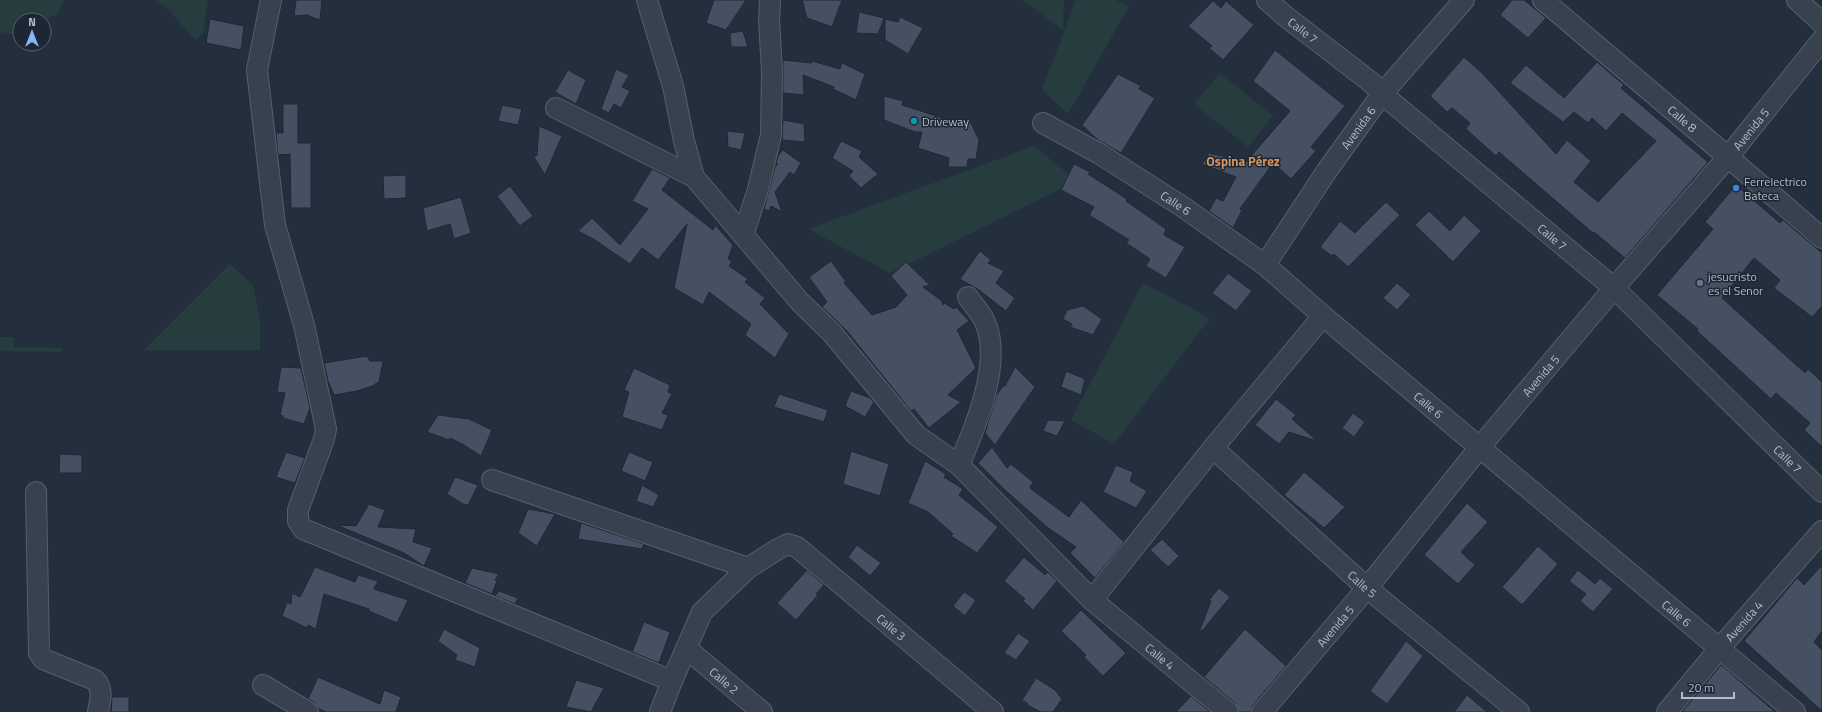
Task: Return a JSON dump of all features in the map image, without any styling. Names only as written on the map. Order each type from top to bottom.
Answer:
[{"type":"street","points":[[271,0],[257,70],[275,225],[304,325],[326,429],[324,439],[298,510],[298,521],[303,528],[672,681]]},
{"type":"street","points":[[647,0],[673,86],[684,141],[694,177]]},
{"type":"street","points":[[743,235],[757,193],[771,135],[772,71],[768,21],[770,0]]},
{"type":"street","name":"Calle 7","points":[[1267,0],[1285,16],[1372,83],[1382,94],[1614,288],[1822,492]]},
{"type":"street","name":"Avenida 6","points":[[1265,265],[1326,172],[1382,94],[1464,0]]},
{"type":"street","name":"Calle 8","points":[[1542,0],[1822,238]]},
{"type":"street","points":[[1797,0],[1822,24]]},
{"type":"street","name":"Avenida 5","points":[[1262,712],[1367,588],[1480,447],[1614,288],[1728,157],[1822,40]]},
{"type":"street","points":[[556,108],[694,177]]},
{"type":"street","name":"Calle 6","points":[[1043,123],[1100,154],[1183,207],[1265,265],[1323,316],[1795,712]]},
{"type":"street","name":"Calle 4","points":[[694,177],[800,302],[837,339],[916,435],[959,466],[1092,600],[1228,712]]},
{"type":"street","points":[[959,466],[978,419],[992,354],[985,323],[968,297]]},
{"type":"street","points":[[1092,600],[1213,448],[1323,316]]},
{"type":"street","name":"Calle 5","points":[[1213,448],[1367,588],[1519,712]]},
{"type":"street","points":[[492,480],[748,568],[702,612],[660,712]]},
{"type":"street","points":[[36,492],[39,653],[43,659],[96,680],[100,685],[101,693],[98,712]]},
{"type":"street","name":"Avenida 4","points":[[1667,712],[1719,649],[1822,531]]},
{"type":"street","name":"Calle 3","points":[[748,568],[788,544],[797,547],[992,712]]},
{"type":"street","name":"Calle 2","points":[[686,648],[762,712]]},
{"type":"street","points":[[263,685],[308,712]]},
{"type":"green space","points":[[0,0],[64,0],[57,14],[52,17],[52,12],[12,12],[12,34],[0,32]]},
{"type":"green space","points":[[156,0],[208,0],[203,33],[195,40],[169,10]]},
{"type":"green space","points":[[1023,0],[1064,0],[1063,30]]},
{"type":"green space","points":[[1076,0],[1115,0],[1129,6],[1068,114],[1042,90]]},
{"type":"green space","points":[[1220,73],[1273,116],[1248,147],[1194,104]]},
{"type":"green space","points":[[1034,146],[1077,181],[890,273],[808,229]]},
{"type":"green space","points":[[230,264],[253,285],[260,320],[260,350],[144,350]]},
{"type":"green space","points":[[1143,283],[1210,318],[1114,444],[1071,420]]},
{"type":"green space","points":[[0,337],[14,337],[14,347],[61,348],[61,352],[0,351]]},
{"type":"building","points":[[296,0],[322,0],[320,20],[307,15],[294,16]]},
{"type":"building","points":[[714,0],[746,0],[726,30],[706,23]]},
{"type":"building","points":[[802,0],[842,0],[832,27],[807,18]]},
{"type":"building","points":[[1512,0],[1524,0],[1546,18],[1528,38],[1500,15]]},
{"type":"building","points":[[1213,1],[1221,8],[1226,1],[1254,25],[1223,60],[1209,48],[1212,46],[1188,26]]},
{"type":"building","points":[[859,12],[884,18],[878,34],[856,33]]},
{"type":"building","points":[[900,17],[923,28],[908,54],[885,40],[885,19],[898,22]]},
{"type":"building","points":[[210,19],[244,26],[241,50],[206,43]]},
{"type":"building","points":[[743,31],[748,47],[731,47],[730,33]]},
{"type":"building","points":[[1275,50],[1345,106],[1311,147],[1316,151],[1291,179],[1273,163],[1240,209],[1242,210],[1233,228],[1209,211],[1216,198],[1223,201],[1236,177],[1202,164],[1209,153],[1234,159],[1244,164],[1290,111],[1253,81]]},
{"type":"building","points":[[1464,57],[1482,73],[1556,154],[1567,140],[1591,161],[1574,182],[1598,202],[1656,141],[1622,113],[1606,131],[1592,118],[1588,123],[1574,112],[1563,122],[1510,83],[1526,65],[1564,98],[1597,62],[1624,85],[1621,88],[1708,162],[1625,258],[1594,232],[1593,233],[1499,152],[1496,156],[1466,129],[1470,123],[1452,108],[1447,112],[1430,96]]},
{"type":"building","points":[[783,60],[812,63],[812,61],[840,69],[842,63],[865,74],[856,100],[833,89],[834,87],[803,75],[804,95],[783,93]]},
{"type":"building","points":[[616,69],[629,75],[622,87],[630,91],[621,108],[614,104],[609,113],[601,109]]},
{"type":"building","points":[[568,70],[586,80],[576,104],[555,92]]},
{"type":"building","points":[[1118,74],[1141,86],[1139,89],[1155,98],[1121,153],[1098,140],[1082,125]]},
{"type":"building","points":[[884,96],[903,101],[902,105],[949,120],[970,121],[979,140],[976,159],[968,159],[967,167],[948,167],[949,158],[918,148],[922,132],[915,132],[884,120]]},
{"type":"building","points":[[283,104],[298,104],[298,143],[311,143],[311,208],[291,208],[290,154],[278,155],[276,133],[283,133]]},
{"type":"building","points":[[502,105],[522,109],[518,125],[498,121]]},
{"type":"building","points":[[783,120],[804,124],[805,142],[782,140]]},
{"type":"building","points":[[539,126],[562,136],[545,175],[534,157],[537,155]]},
{"type":"building","points":[[727,131],[745,133],[741,150],[728,147]]},
{"type":"building","points":[[841,141],[862,151],[859,157],[878,174],[861,188],[849,176],[853,171],[832,158]]},
{"type":"building","points":[[783,150],[801,163],[794,175],[790,172],[775,192],[782,212],[771,206],[769,211],[764,209],[775,167],[778,164],[776,163],[778,156]]},
{"type":"building","points":[[1074,164],[1090,172],[1088,174],[1127,199],[1126,201],[1166,229],[1164,235],[1185,247],[1166,278],[1146,266],[1150,259],[1126,243],[1129,240],[1089,215],[1094,207],[1061,190]]},
{"type":"building","points":[[652,169],[670,178],[662,190],[713,230],[715,225],[733,245],[728,259],[732,261],[729,266],[748,279],[745,282],[765,298],[760,304],[789,334],[775,358],[745,335],[751,324],[709,292],[703,305],[674,288],[687,224],[658,260],[642,248],[630,264],[595,240],[578,231],[592,218],[620,245],[648,209],[632,201]]},
{"type":"building","points":[[406,175],[406,198],[384,199],[383,176]]},
{"type":"building","points":[[1736,185],[1780,223],[1783,220],[1822,253],[1822,306],[1812,317],[1774,288],[1780,280],[1754,258],[1722,298],[1805,373],[1808,369],[1822,382],[1822,447],[1804,430],[1810,423],[1776,393],[1771,399],[1697,331],[1698,329],[1657,295],[1713,229],[1705,222]]},
{"type":"building","points":[[510,186],[533,216],[520,226],[497,196]]},
{"type":"building","points":[[461,197],[471,233],[454,239],[450,224],[427,231],[423,208]]},
{"type":"building","points":[[1386,202],[1400,215],[1348,267],[1334,254],[1332,256],[1320,247],[1340,221],[1355,233]]},
{"type":"building","points":[[1429,211],[1450,231],[1464,215],[1481,231],[1453,262],[1415,225]]},
{"type":"building","points":[[980,251],[991,260],[988,263],[1004,271],[996,283],[1015,298],[1006,311],[979,290],[960,279]]},
{"type":"building","points":[[831,261],[846,282],[844,283],[872,315],[896,307],[907,295],[891,276],[906,262],[930,285],[923,287],[942,301],[943,305],[944,303],[954,309],[956,307],[969,321],[957,330],[976,368],[948,395],[961,402],[929,428],[914,409],[911,411],[847,331],[822,307],[827,302],[809,277]]},
{"type":"building","points":[[1228,273],[1252,291],[1236,311],[1212,293]]},
{"type":"building","points":[[1397,283],[1411,295],[1397,310],[1383,298]]},
{"type":"building","points":[[1083,306],[1102,319],[1093,335],[1070,327],[1072,324],[1063,319],[1067,310]]},
{"type":"building","points":[[367,356],[370,361],[383,361],[379,382],[375,385],[357,391],[334,395],[328,381],[324,363]]},
{"type":"building","points":[[281,367],[301,368],[310,408],[304,424],[283,418],[283,416],[280,415],[285,393],[277,392]]},
{"type":"building","points":[[1015,367],[1035,387],[995,445],[985,433],[996,396],[1003,386],[1005,386]]},
{"type":"building","points":[[634,368],[670,385],[668,392],[672,394],[662,413],[668,415],[662,430],[622,417],[629,392],[624,390]]},
{"type":"building","points":[[1066,371],[1085,379],[1081,395],[1061,387]]},
{"type":"building","points":[[851,391],[870,398],[874,402],[865,417],[845,406]]},
{"type":"building","points":[[779,394],[828,410],[824,422],[774,407]]},
{"type":"building","points":[[1276,399],[1296,415],[1292,419],[1317,441],[1289,432],[1279,444],[1255,425]]},
{"type":"building","points":[[1353,413],[1365,422],[1354,437],[1342,428]]},
{"type":"building","points":[[438,415],[469,419],[492,430],[481,456],[450,438],[449,440],[427,432]]},
{"type":"building","points":[[1048,420],[1065,421],[1057,436],[1043,431]]},
{"type":"building","points":[[992,447],[1007,468],[1011,464],[1033,482],[1030,488],[1069,517],[1081,500],[1124,542],[1095,578],[1070,553],[1076,547],[1047,527],[1006,491],[978,463]]},
{"type":"building","points":[[851,451],[889,464],[880,496],[843,484]]},
{"type":"building","points":[[286,452],[305,458],[295,483],[276,477]]},
{"type":"building","points":[[629,452],[653,462],[645,481],[621,471]]},
{"type":"building","points":[[60,454],[82,455],[82,473],[59,473]]},
{"type":"building","points":[[925,461],[946,474],[944,477],[963,489],[959,495],[998,527],[977,553],[951,536],[953,534],[928,512],[908,503]]},
{"type":"building","points":[[1116,465],[1133,472],[1130,481],[1147,491],[1136,508],[1103,492]]},
{"type":"building","points":[[1304,472],[1345,507],[1324,528],[1284,495]]},
{"type":"building","points":[[455,477],[478,485],[468,505],[463,504],[447,494]]},
{"type":"building","points":[[642,485],[659,495],[653,507],[636,501]]},
{"type":"building","points":[[1467,503],[1488,522],[1461,552],[1475,565],[1458,584],[1424,555]]},
{"type":"building","points":[[369,504],[385,510],[378,527],[416,529],[413,542],[432,548],[424,566],[404,553],[341,527],[341,525],[356,526]]},
{"type":"building","points":[[528,509],[555,514],[537,546],[518,533]]},
{"type":"building","points":[[581,523],[644,544],[642,549],[578,539]]},
{"type":"building","points":[[1162,539],[1179,556],[1168,567],[1150,550]]},
{"type":"building","points":[[857,545],[881,563],[870,576],[848,557]]},
{"type":"building","points":[[1538,546],[1558,564],[1522,605],[1502,587]]},
{"type":"building","points":[[1024,557],[1045,575],[1048,572],[1057,581],[1033,610],[1023,601],[1025,599],[1004,581]]},
{"type":"building","points":[[1822,565],[1822,631],[1814,642],[1822,650],[1822,711],[1744,641],[1797,578],[1804,585]]},
{"type":"building","points":[[315,567],[355,582],[358,575],[378,581],[374,589],[408,600],[397,623],[369,611],[369,609],[324,594],[316,629],[308,625],[307,628],[282,616],[287,602],[291,604],[292,593],[300,597]]},
{"type":"building","points":[[472,568],[499,574],[495,580],[497,581],[492,594],[465,583]]},
{"type":"building","points":[[807,570],[824,585],[816,594],[818,595],[796,620],[777,603]]},
{"type":"building","points":[[1578,570],[1595,584],[1600,578],[1613,589],[1593,612],[1580,601],[1586,594],[1569,581]]},
{"type":"building","points":[[1219,588],[1230,597],[1202,631],[1200,630],[1211,601],[1209,600]]},
{"type":"building","points":[[499,591],[518,598],[515,604],[495,596]]},
{"type":"building","points":[[964,592],[976,600],[965,616],[953,606]]},
{"type":"building","points":[[1081,610],[1126,653],[1103,676],[1084,657],[1086,655],[1061,631]]},
{"type":"building","points":[[644,622],[670,632],[659,663],[632,652]]},
{"type":"building","points":[[444,629],[480,648],[475,667],[455,660],[457,655],[438,641]]},
{"type":"building","points":[[1245,629],[1286,666],[1253,705],[1251,712],[1239,712],[1235,703],[1204,677]]},
{"type":"building","points":[[1018,633],[1030,641],[1016,660],[1004,653]]},
{"type":"building","points":[[1406,641],[1423,656],[1387,704],[1370,691]]},
{"type":"building","points":[[1721,665],[1726,669],[1775,712],[1682,712]]},
{"type":"building","points":[[318,677],[380,704],[384,690],[401,697],[396,711],[398,712],[326,712],[319,709],[314,702],[308,699]]},
{"type":"building","points":[[1036,678],[1055,690],[1062,699],[1053,712],[1041,712],[1027,705],[1028,704],[1022,700]]},
{"type":"building","points":[[576,680],[604,688],[591,712],[566,707]]},
{"type":"building","points":[[1467,695],[1487,712],[1454,712]]},
{"type":"building","points":[[1191,696],[1210,712],[1176,712]]},
{"type":"building","points":[[112,697],[129,697],[129,712],[111,712]]},
{"type":"place","name":"Driveway","points":[[914,121]]},
{"type":"place","name":"Ferrelectrico Bateca","points":[[1736,188]]},
{"type":"place","name":"jesucristo es el Senor","points":[[1700,283]]},
{"type":"district","name":"Ospina Pérez","points":[[1243,161]]}]
